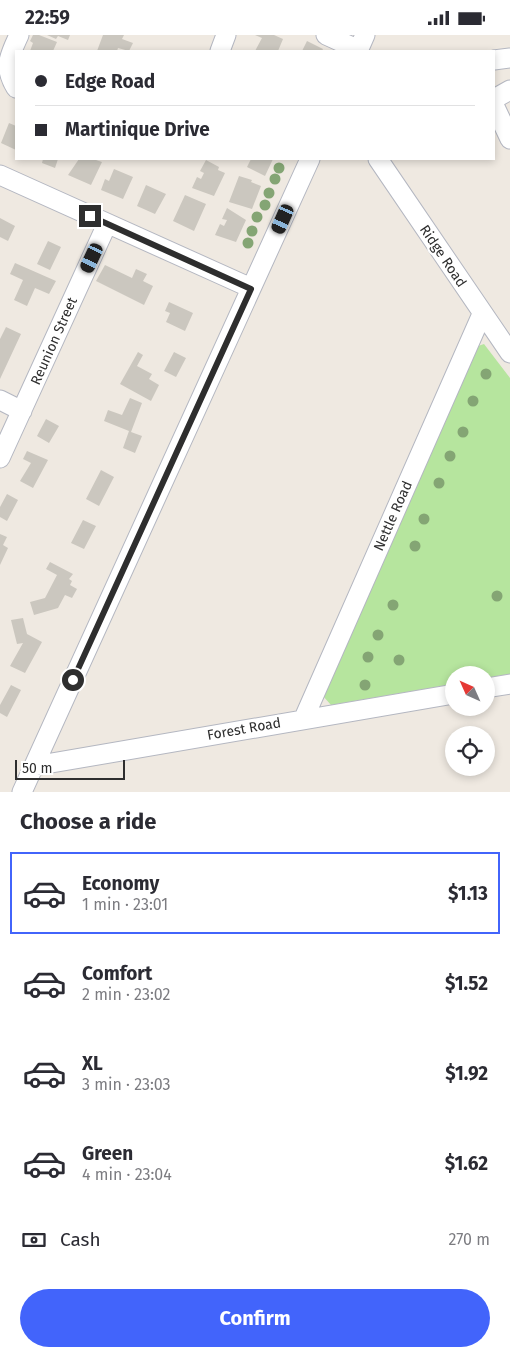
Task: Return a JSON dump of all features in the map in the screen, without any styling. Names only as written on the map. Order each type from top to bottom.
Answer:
[{"type":"street","points":[[15,86],[9,73],[8,62],[18,35]]},
{"type":"street","points":[[220,50],[226,35]]},
{"type":"street","points":[[326,35],[360,45]]},
{"type":"street","points":[[495,60],[510,58]]},
{"type":"street","points":[[495,98],[510,90]]},
{"type":"street","points":[[495,107],[510,139]]},
{"type":"street","points":[[22,792],[310,160]]},
{"type":"street","name":"Ridge Road","points":[[379,160],[510,353]]},
{"type":"street","points":[[0,175],[251,289]]},
{"type":"street","name":"Reunion Street","points":[[0,458],[107,224]]},
{"type":"street","name":"Nettle Road","points":[[304,718],[482,314]]},
{"type":"street","points":[[0,400],[22,411]]},
{"type":"street","points":[[495,686],[510,684]]},
{"type":"street","name":"Forest Road","points":[[34,766],[445,694]]},
{"type":"green space","points":[[484,344],[510,378],[510,674],[495,676],[495,666],[445,666],[445,686],[331,705],[323,696],[478,346]]},
{"type":"building","points":[[33,35],[39,35],[57,42],[53,50],[30,50],[33,43],[30,41]]},
{"type":"building","points":[[47,35],[70,35],[68,40],[58,36],[56,39]]},
{"type":"building","points":[[103,35],[124,35],[122,39],[133,43],[130,50],[118,48],[117,50],[97,50]]},
{"type":"building","points":[[255,35],[274,35],[283,39],[278,50],[256,50],[262,38]]},
{"type":"building","points":[[307,41],[323,49],[322,50],[302,50]]},
{"type":"building","points":[[9,123],[15,126],[15,150],[1,143]]},
{"type":"building","points":[[43,160],[58,160],[55,168],[42,163]]},
{"type":"building","points":[[78,160],[102,162],[91,185],[68,175]]},
{"type":"building","points":[[206,160],[219,167],[218,170],[225,173],[214,196],[192,188],[197,177],[201,179],[204,173],[200,171]]},
{"type":"building","points":[[250,160],[273,160],[265,176],[247,167]]},
{"type":"building","points":[[114,169],[133,177],[123,199],[101,190],[105,179],[109,181]]},
{"type":"building","points":[[239,176],[252,180],[251,182],[261,186],[252,209],[229,202]]},
{"type":"building","points":[[146,185],[166,194],[155,214],[137,206]]},
{"type":"building","points":[[185,195],[206,204],[194,231],[173,221]]},
{"type":"building","points":[[227,208],[246,220],[236,242],[215,235],[220,224],[224,226],[227,220],[222,219]]},
{"type":"building","points":[[0,218],[15,226],[8,241],[0,237]]},
{"type":"building","points":[[48,241],[61,247],[50,270],[37,264]]},
{"type":"building","points":[[15,263],[56,281],[49,294],[35,288],[27,306],[14,300],[23,280],[10,274]]},
{"type":"building","points":[[105,265],[132,278],[136,269],[147,274],[143,281],[153,286],[144,305],[96,281]]},
{"type":"building","points":[[169,302],[193,313],[185,331],[166,322],[170,313],[165,311]]},
{"type":"building","points":[[6,327],[21,334],[0,379],[0,339]]},
{"type":"building","points":[[138,352],[143,355],[137,366],[152,374],[149,379],[159,385],[151,401],[120,384]]},
{"type":"building","points":[[174,352],[186,358],[176,377],[164,371]]},
{"type":"building","points":[[130,398],[142,403],[131,432],[142,436],[135,453],[123,448],[129,431],[104,421],[108,410],[122,415]]},
{"type":"building","points":[[46,419],[59,426],[49,443],[37,436]]},
{"type":"building","points":[[27,451],[48,460],[33,488],[20,481],[31,463],[23,459]]},
{"type":"building","points":[[101,470],[114,477],[99,506],[86,499]]},
{"type":"building","points":[[7,494],[18,500],[7,521],[0,517],[0,507]]},
{"type":"building","points":[[83,520],[96,526],[84,549],[71,543]]},
{"type":"building","points":[[0,534],[7,537],[3,545],[8,548],[0,565]]},
{"type":"building","points":[[50,562],[73,574],[69,579],[72,581],[70,585],[77,589],[72,598],[65,595],[58,608],[34,615],[30,602],[45,598],[57,575],[46,569]]},
{"type":"building","points":[[23,618],[27,634],[42,642],[25,673],[10,666],[23,643],[17,644],[11,620]]},
{"type":"building","points":[[11,685],[21,690],[7,717],[0,713],[0,705]]},
{"type":"route","points":[[73,680],[251,289],[90,216]]}]
